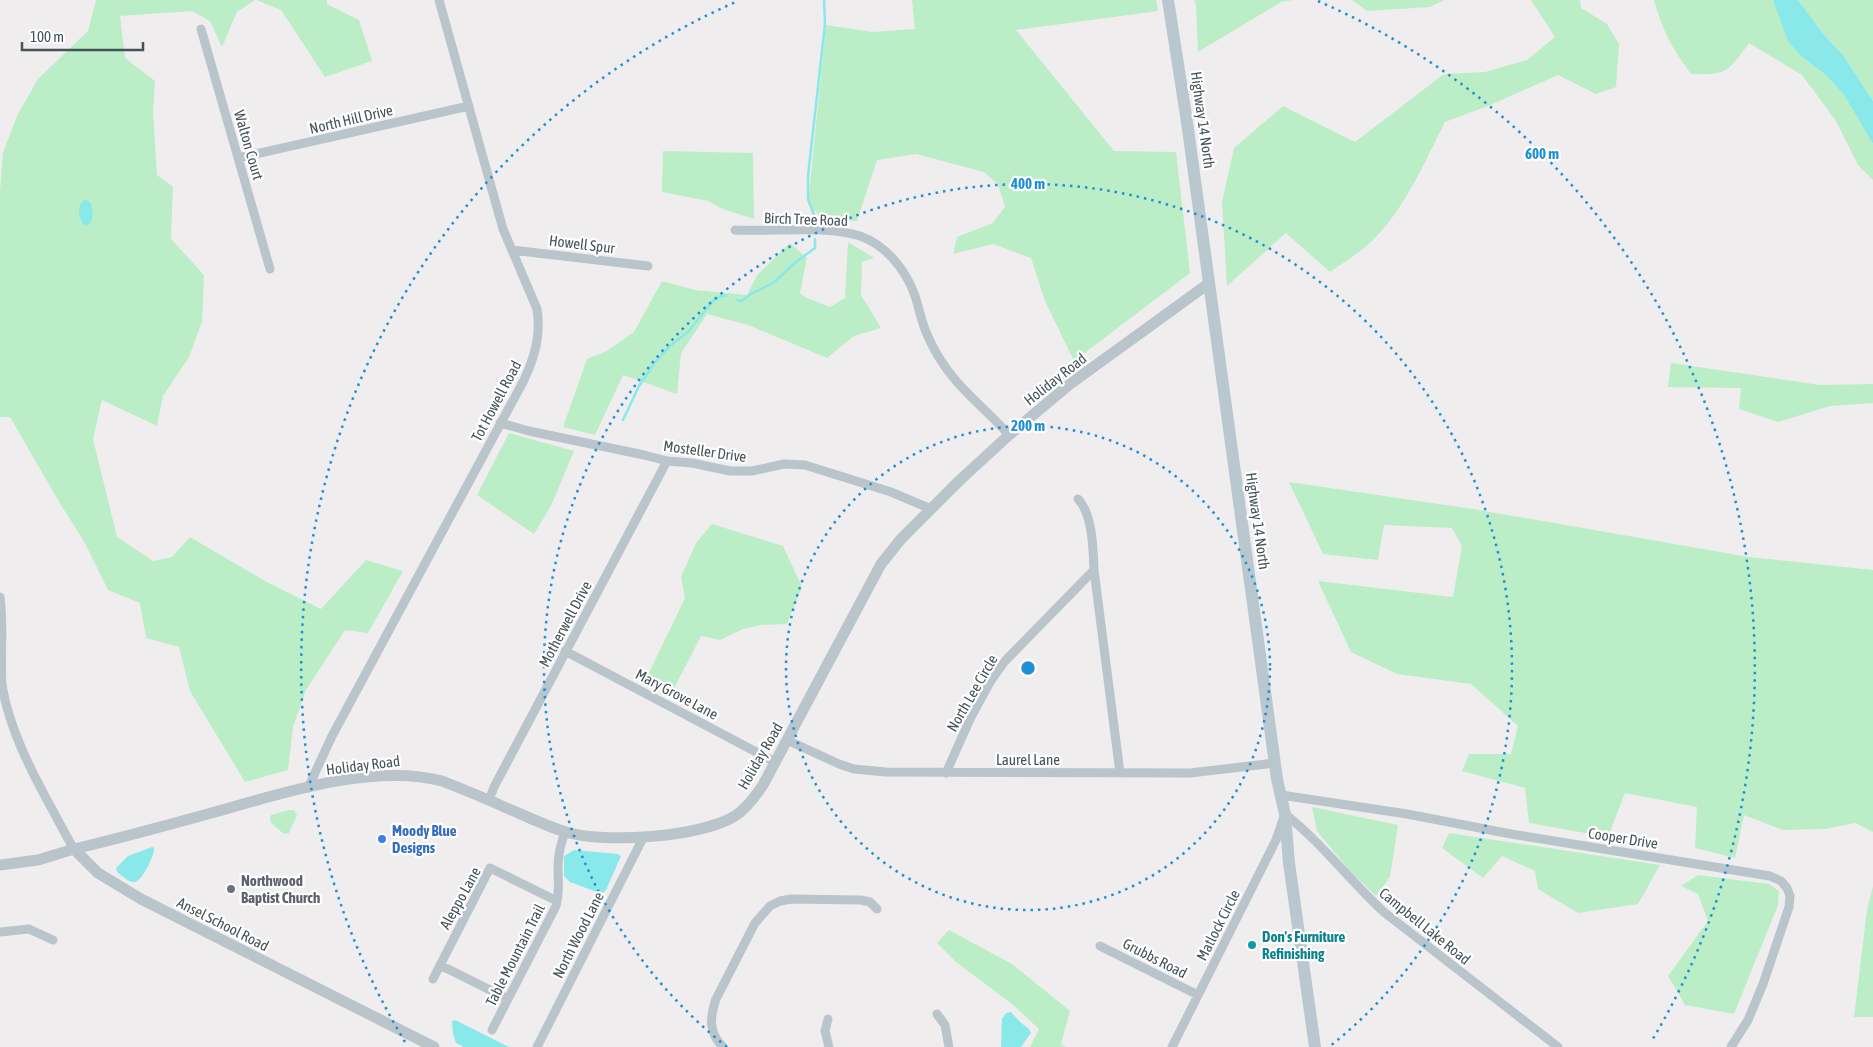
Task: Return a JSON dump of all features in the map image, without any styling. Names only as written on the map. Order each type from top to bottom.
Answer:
[{"type":"main road","name":"Highway 14 North","points":[[1168,0],[1275,763],[1285,814],[1289,863],[1315,1047]]},
{"type":"street","name":"Tot Howell Road","points":[[308,788],[332,736],[532,362],[538,332],[538,320],[534,302],[503,229],[439,0]]},
{"type":"street","name":"Walton Court","points":[[201,29],[270,269]]},
{"type":"street","name":"North Hill Drive","points":[[238,158],[469,106]]},
{"type":"street","name":"Birch Tree Road","points":[[735,230],[839,232],[859,236],[879,246],[896,263],[908,281],[916,298],[926,332],[944,365],[963,389],[1009,435]]},
{"type":"street","name":"Howell Spur","points":[[512,250],[648,266]]},
{"type":"street","name":"Holiday Road","points":[[74,849],[308,788],[367,776],[410,775],[442,781],[565,832],[604,839],[694,830],[733,817],[753,799],[787,740],[881,564],[901,539],[966,474],[1070,384],[1208,284]]},
{"type":"street","name":"Mosteller Drive","points":[[500,423],[667,461],[692,463],[742,472],[784,464],[805,465],[918,502],[931,509]]},
{"type":"street","name":"Motherwell Drive","points":[[489,800],[494,787],[667,461]]},
{"type":"street","points":[[1078,499],[1087,516],[1092,542],[1120,773]]},
{"type":"street","name":"North Lee Circle","points":[[946,772],[956,748],[990,682],[1005,661],[1094,570]]},
{"type":"street","points":[[0,597],[2,622],[1,671],[5,696],[33,774],[74,849],[38,860],[0,865]]},
{"type":"street","name":"Mary Grove Lane","points":[[566,651],[775,762]]},
{"type":"street","name":"Laurel Lane","points":[[787,740],[823,758],[854,768],[886,772],[1190,773],[1275,763]]},
{"type":"street","name":"Cooper Drive","points":[[1281,795],[1408,814],[1511,834],[1758,874],[1777,879],[1785,885],[1790,896],[1787,915],[1748,1020],[1731,1047]]},
{"type":"street","name":"Matlock Circle","points":[[1172,1047],[1276,840],[1285,814]]},
{"type":"street","name":"Campbell Lake Road","points":[[1285,814],[1303,828],[1385,913],[1558,1047]]},
{"type":"street","name":"Table Mountain Trail","points":[[492,1030],[557,901],[560,884],[559,852],[565,832]]},
{"type":"street","name":"North Wood Lane","points":[[537,1047],[644,836]]},
{"type":"street","name":"Ansel School Road","points":[[74,849],[98,873],[141,899],[434,1047]]},
{"type":"street","name":"Aleppo Lane","points":[[433,979],[490,868],[557,901]]},
{"type":"street","points":[[723,1047],[713,1033],[712,1011],[716,999],[755,923],[765,909],[774,903],[791,899],[861,900],[870,902],[877,909]]},
{"type":"street","points":[[0,932],[29,930],[53,940]]},
{"type":"street","name":"Grubbs Road","points":[[1100,946],[1198,995]]},
{"type":"street","points":[[440,965],[508,999]]},
{"type":"street","points":[[937,1014],[945,1026],[949,1047]]},
{"type":"street","points":[[828,1018],[825,1030],[829,1047]]},
{"type":"green space","points":[[96,0],[255,0],[237,12],[222,47],[210,21],[192,11],[120,16],[125,58],[155,81],[153,112],[157,175],[173,187],[171,239],[204,275],[202,322],[189,357],[163,396],[157,426],[102,400],[93,439],[117,537],[153,561],[172,557],[190,537],[265,581],[321,609],[366,560],[403,571],[368,633],[345,630],[306,690],[293,727],[288,770],[245,782],[190,691],[179,647],[146,638],[140,603],[108,590],[85,543],[10,417],[0,417],[0,191],[3,152],[18,114],[38,79],[88,31]]},
{"type":"green space","points":[[256,0],[327,0],[327,4],[359,20],[372,61],[325,77],[281,10]]},
{"type":"green space","points":[[912,0],[1156,0],[1158,11],[1016,30],[1114,151],[1176,152],[1190,273],[1074,361],[1045,301],[1031,258],[993,244],[953,254],[957,237],[993,223],[1005,207],[998,184],[984,172],[916,154],[877,160],[857,221],[824,220],[808,204],[826,25],[872,32],[915,29]]},
{"type":"green space","points":[[1194,0],[1293,0],[1281,2],[1198,52],[1196,5]]},
{"type":"green space","points":[[1352,0],[1444,0],[1430,7],[1367,11]]},
{"type":"green space","points":[[1531,0],[1580,0],[1581,8],[1607,24],[1619,44],[1616,87],[1596,94],[1558,75],[1488,106],[1445,122],[1405,199],[1385,227],[1358,253],[1330,272],[1286,233],[1227,286],[1222,202],[1234,148],[1283,106],[1355,142],[1444,74],[1485,72],[1527,60],[1555,37]]},
{"type":"green space","points":[[1654,0],[1773,0],[1801,56],[1827,76],[1844,95],[1873,144],[1873,180],[1858,165],[1836,121],[1802,75],[1749,43],[1726,70],[1713,74],[1691,74],[1669,39]]},
{"type":"green space","points":[[1798,0],[1873,0],[1873,101],[1843,55],[1825,36]]},
{"type":"green space","points":[[663,151],[753,153],[754,219],[723,209],[708,201],[662,192]]},
{"type":"green space","points":[[848,242],[874,258],[862,262],[861,295],[881,328],[854,336],[827,358],[748,325],[707,314],[681,353],[677,394],[623,375],[595,435],[563,427],[587,359],[607,351],[634,332],[662,281],[695,290],[747,295],[757,275],[790,243],[807,258],[800,293],[805,297],[830,307],[845,298]]},
{"type":"green space","points":[[1671,363],[1820,385],[1873,384],[1873,403],[1830,406],[1778,422],[1739,409],[1741,388],[1668,387]]},
{"type":"green space","points":[[509,433],[574,451],[551,506],[534,534],[477,495]]},
{"type":"green space","points":[[1289,482],[1473,509],[1749,557],[1873,570],[1873,832],[1855,823],[1825,829],[1783,830],[1744,815],[1735,858],[1695,848],[1697,807],[1625,793],[1608,837],[1529,823],[1525,788],[1462,771],[1469,754],[1511,754],[1518,726],[1471,684],[1397,674],[1351,652],[1318,581],[1453,597],[1462,546],[1452,528],[1384,525],[1378,560],[1323,554]]},
{"type":"green space","points":[[712,524],[783,546],[802,587],[787,624],[761,625],[743,629],[720,640],[701,636],[669,698],[646,679],[685,598],[681,577],[696,543]]},
{"type":"green space","points":[[1312,807],[1398,825],[1390,877],[1376,896],[1349,870],[1317,831]]},
{"type":"green space","points":[[294,810],[297,815],[289,833],[284,834],[271,823],[270,818],[271,815]]},
{"type":"green space","points":[[1449,833],[1660,865],[1638,904],[1578,913],[1538,889],[1535,871],[1502,856],[1483,878],[1442,848]]},
{"type":"green space","points":[[1698,875],[1769,884],[1779,891],[1778,905],[1734,1014],[1685,1005],[1668,976],[1708,921],[1698,894],[1681,886]]},
{"type":"green space","points":[[1873,886],[1873,1017],[1854,1017],[1867,910]]},
{"type":"green space","points":[[949,930],[1012,964],[1070,1011],[1061,1044],[1066,1047],[1030,1047],[1039,1029],[1012,1004],[956,962],[937,943]]},
{"type":"water","points":[[1773,0],[1798,0],[1825,36],[1843,55],[1873,101],[1873,144],[1844,95],[1827,76],[1801,56],[1788,41]]},
{"type":"water","points":[[84,200],[91,203],[92,218],[87,226],[83,224],[79,212],[81,203]]},
{"type":"water","points":[[152,847],[154,851],[150,862],[138,881],[130,881],[117,872],[116,868],[128,856]]},
{"type":"water","points":[[574,850],[618,854],[621,856],[606,890],[602,894],[570,882],[564,876],[564,856]]},
{"type":"water","points":[[1011,1012],[1031,1033],[1021,1047],[1001,1047],[1002,1019],[1006,1013]]},
{"type":"water","points":[[455,1020],[509,1047],[464,1047],[456,1043],[452,1021]]},
{"type":"waterway","points":[[816,220],[808,199],[808,176],[825,24],[824,0]]},
{"type":"waterway","points":[[737,300],[742,301],[749,295],[773,283],[815,248],[815,239]]},
{"type":"waterway","points":[[623,420],[639,386],[655,362],[671,345],[688,332],[713,301],[721,296],[726,296]]},
{"type":"place","name":"Moody Blue Designs","points":[[382,839]]},
{"type":"place","name":"Northwood Baptist Church","points":[[231,889]]},
{"type":"place","name":"Don's Furniture Refinishing","points":[[1252,945]]}]
